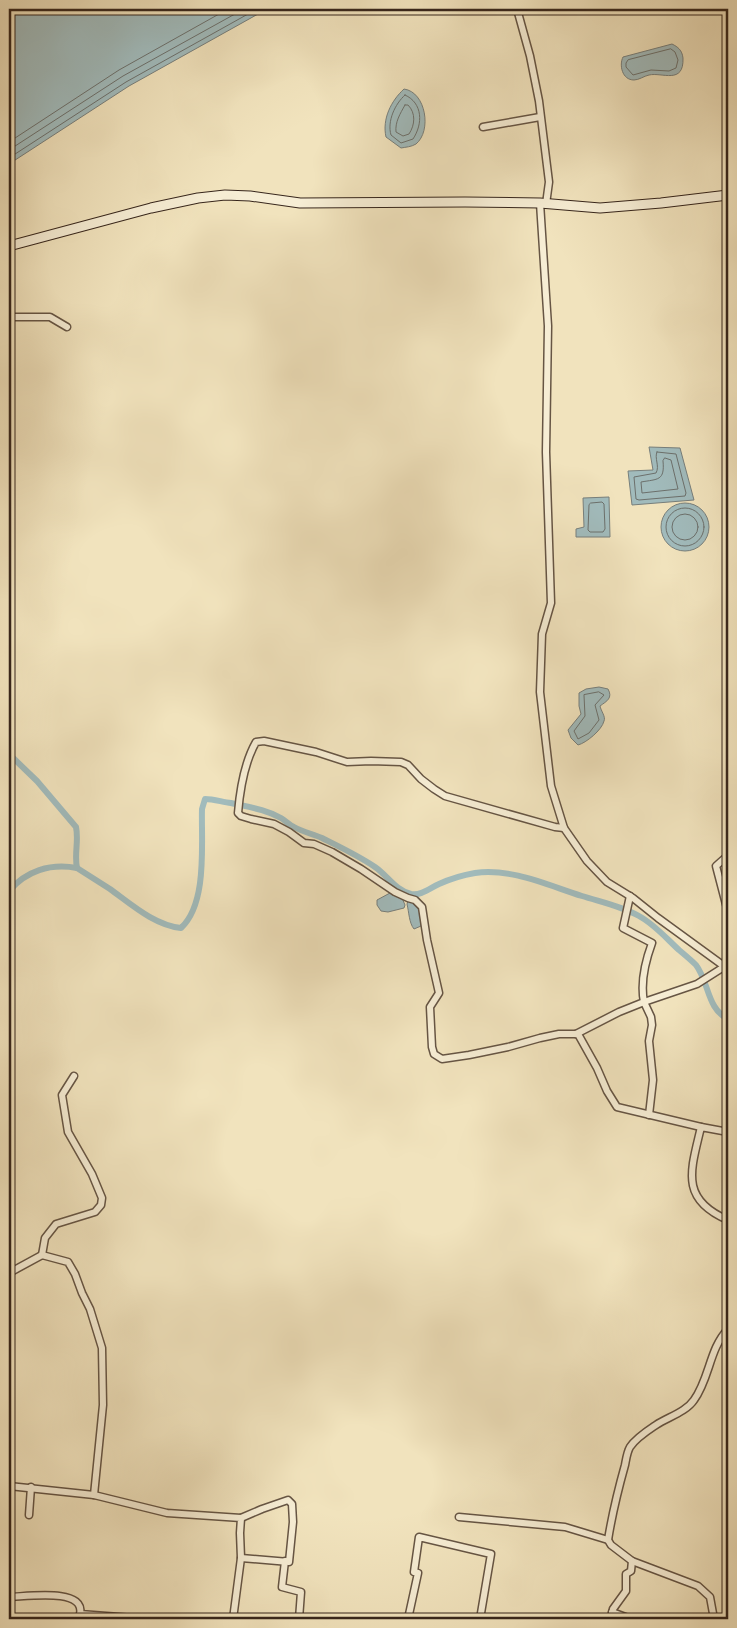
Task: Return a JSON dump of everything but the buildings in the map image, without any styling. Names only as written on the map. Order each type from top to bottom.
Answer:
[{"type":"street","points":[[517,9],[530,56],[547,162],[548,182],[543,204],[548,326],[546,452],[551,604],[542,634],[540,692],[551,786],[564,828],[587,861],[600,875],[607,882],[630,896],[665,924],[727,967],[697,984],[619,1012],[576,1034],[559,1034],[508,1047],[442,1059],[434,1054],[432,1048],[430,1007],[439,993],[422,908],[415,900],[394,892],[332,852],[314,844],[304,843],[274,824],[241,816],[238,813],[250,752],[256,742],[264,741],[316,752],[348,762],[401,762],[408,766],[421,780],[445,796],[555,828],[564,828]]},
{"type":"street","points":[[483,127],[540,117]]},
{"type":"street","points":[[9,246],[48,234],[151,208],[198,198],[225,195],[300,203],[465,202],[600,208],[728,195]]},
{"type":"street","points":[[9,317],[50,317],[67,327]]},
{"type":"street","points":[[725,858],[716,866],[728,912]]},
{"type":"street","points":[[630,896],[623,928],[652,943],[646,962],[642,993],[652,1025],[649,1041],[653,1080],[648,1115]]},
{"type":"street","points":[[576,1034],[578,1034],[617,1107],[728,1132]]},
{"type":"street","points":[[42,1255],[44,1238],[56,1224],[96,1212],[102,1205],[102,1198],[92,1174],[68,1132],[62,1095],[74,1076]]},
{"type":"street","points":[[701,1127],[692,1170],[692,1188],[701,1202],[710,1211],[728,1220]]},
{"type":"street","points":[[9,1272],[42,1255],[68,1262],[76,1274],[90,1309],[102,1348],[103,1405],[94,1495]]},
{"type":"street","points":[[714,1619],[710,1597],[698,1586],[632,1561],[611,1545],[608,1540],[613,1511],[629,1448],[638,1438],[656,1425],[689,1407],[702,1386],[720,1338],[728,1329]]},
{"type":"street","points":[[9,1486],[94,1495],[167,1513],[241,1518],[288,1500],[291,1501],[293,1522],[289,1562],[241,1558]]},
{"type":"street","points":[[29,1516],[31,1488]]},
{"type":"street","points":[[459,1517],[565,1527],[608,1540]]},
{"type":"street","points":[[241,1518],[241,1558],[233,1618],[262,1619]]},
{"type":"street","points":[[408,1619],[418,1573],[414,1572],[419,1537],[492,1554],[480,1619]]},
{"type":"street","points":[[285,1561],[282,1587],[301,1592],[298,1619]]},
{"type":"street","points":[[631,1619],[612,1616],[613,1609],[626,1591],[626,1574],[631,1571],[632,1561]]},
{"type":"street","points":[[9,1597],[54,1596],[69,1598],[80,1605],[80,1614],[146,1619]]},
{"type":"water","points":[[35,9],[267,9],[129,86],[9,164],[9,15]]},
{"type":"water","points":[[672,44],[682,53],[683,58],[680,72],[671,76],[649,75],[634,80],[624,75],[622,68],[623,57]]},
{"type":"water","points":[[404,89],[417,97],[422,104],[425,122],[421,138],[416,144],[401,148],[386,137],[385,124],[395,99]]},
{"type":"water","points":[[649,447],[680,448],[694,500],[632,505],[628,471],[653,470]]},
{"type":"water","points":[[609,497],[610,537],[576,537],[576,529],[584,527],[583,498]]},
{"type":"water","points":[[680,503],[690,503],[702,510],[709,522],[709,532],[702,544],[690,551],[680,551],[672,547],[665,540],[661,532],[661,522],[665,514],[672,507]]},
{"type":"water","points":[[599,687],[608,689],[610,695],[600,706],[604,716],[603,725],[593,736],[578,745],[571,738],[568,730],[581,714],[579,693],[586,689]]},
{"type":"water","points":[[390,893],[402,898],[405,905],[404,908],[388,912],[381,911],[377,905],[377,900]]},
{"type":"water","points":[[408,901],[420,907],[421,926],[414,929],[409,917]]},
{"type":"waterway","points":[[9,754],[37,781],[76,827],[77,868],[161,923],[181,928],[190,917],[196,904],[201,871],[202,809],[205,799],[215,800],[269,812],[292,826],[322,838],[362,859],[375,867],[400,889],[411,894],[422,893],[457,877],[489,872],[516,875],[625,909],[650,923],[696,965],[716,1009],[728,1019]]},
{"type":"waterway","points":[[9,891],[23,878],[39,870],[57,867],[77,868]]}]
